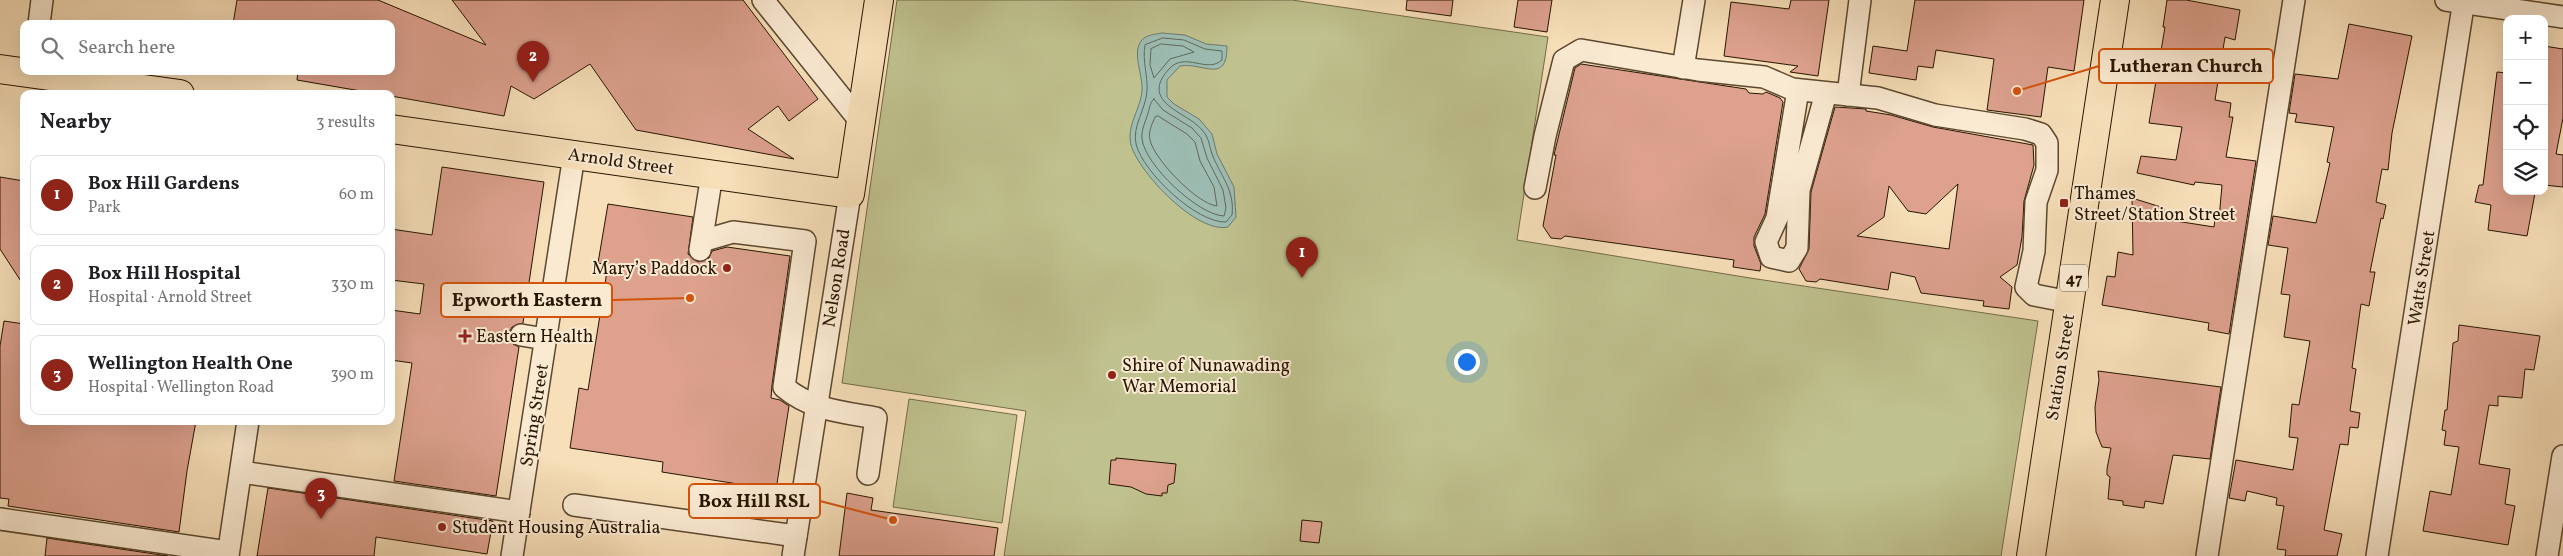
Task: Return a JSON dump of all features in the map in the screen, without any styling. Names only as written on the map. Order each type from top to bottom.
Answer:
[{"type":"main road","name":"Nelson Road","points":[[850,194],[879,0]]},
{"type":"main road","name":"Station Street","points":[[2031,556],[2115,0]]},
{"type":"main road","points":[[0,69],[20,71]]},
{"type":"main road","points":[[52,75],[153,90]]},
{"type":"main road","name":"Arnold Street","points":[[395,130],[850,194]]},
{"type":"street","points":[[40,20],[42,0]]},
{"type":"street","points":[[763,0],[860,121]]},
{"type":"street","points":[[1683,68],[1694,0]]},
{"type":"street","points":[[1848,95],[1860,0]]},
{"type":"street","points":[[2207,556],[2294,0]]},
{"type":"street","points":[[2458,1],[2563,16]]},
{"type":"street","name":"Watts Street","points":[[2377,556],[2458,1]]},
{"type":"street","points":[[1535,188],[1545,136],[1564,60],[1581,50],[1683,68],[1764,76],[1798,90],[1878,98],[1934,115],[2026,129],[2041,134],[2047,143],[2047,170],[2036,202],[2034,252],[2026,286],[2034,295],[2070,302]]},
{"type":"street","points":[[1798,90],[1777,218],[1766,242],[1771,257],[1789,261],[1796,248],[1799,190],[1826,93]]},
{"type":"street","name":"Spring Street","points":[[512,556],[574,154]]},
{"type":"street","points":[[712,174],[701,246],[732,232],[805,241],[784,387],[796,397],[816,408],[876,418],[868,474]]},
{"type":"street","name":"Nelson Road","points":[[795,546],[850,194]]},
{"type":"street","points":[[521,335],[545,339]]},
{"type":"street","points":[[0,519],[228,554],[247,425]]},
{"type":"street","points":[[2547,556],[2563,456]]},
{"type":"street","points":[[241,472],[519,512]]},
{"type":"street","points":[[574,505],[795,546]]},
{"type":"green space","points":[[897,0],[1292,0],[1548,37],[1517,240],[1750,278],[2038,321],[2001,556],[1004,556],[1026,411],[842,383]]},
{"type":"green space","points":[[909,399],[1017,415],[1002,523],[893,507]]},
{"type":"water","points":[[1162,33],[1185,35],[1206,44],[1227,46],[1226,58],[1223,65],[1218,68],[1180,66],[1167,80],[1167,97],[1174,104],[1199,119],[1212,134],[1217,154],[1234,187],[1236,217],[1228,227],[1215,227],[1186,212],[1145,171],[1131,145],[1130,131],[1142,90],[1138,46],[1145,37]]},
{"type":"building","points":[[237,0],[378,0],[486,45],[452,0],[743,0],[818,99],[789,121],[778,106],[748,129],[794,159],[636,130],[590,64],[534,99],[511,86],[504,116],[395,97],[395,90],[355,90],[297,80],[298,75],[395,75],[395,20],[234,20]]},
{"type":"building","points":[[1407,0],[1453,0],[1451,16],[1406,10]]},
{"type":"building","points":[[1518,0],[1552,0],[1547,32],[1514,27]]},
{"type":"building","points":[[1791,0],[1829,0],[1818,76],[1790,72],[1798,66],[1724,56],[1731,2],[1789,9]]},
{"type":"building","points":[[1915,0],[2084,0],[2074,71],[2048,67],[2041,117],[1987,110],[1994,59],[1936,50],[1933,68],[1918,66],[1916,80],[1869,73],[1873,46],[1907,51]]},
{"type":"building","points":[[2167,0],[2186,0],[2240,10],[2235,40],[2225,37],[2215,100],[2231,103],[2229,117],[2233,117],[2226,157],[2256,161],[2229,334],[2208,330],[2209,323],[2102,305],[2107,276],[2115,277],[2118,252],[2133,255],[2132,198],[2164,208],[2163,219],[2214,227],[2215,218],[2219,219],[2222,185],[2195,182],[2194,185],[2137,173],[2141,156],[2176,160],[2182,127],[2149,123],[2165,27],[2163,27]]},
{"type":"building","points":[[2349,24],[2412,36],[2392,133],[2388,170],[2382,169],[2376,202],[2386,205],[2383,219],[2381,218],[2370,272],[2375,272],[2369,306],[2361,304],[2352,368],[2356,369],[2350,411],[2360,413],[2358,428],[2350,427],[2348,445],[2340,444],[2324,530],[2342,534],[2337,556],[2285,556],[2286,550],[2277,549],[2284,506],[2276,505],[2277,498],[2247,491],[2245,501],[2229,498],[2236,460],[2293,470],[2298,438],[2289,437],[2292,404],[2299,405],[2310,341],[2284,337],[2290,295],[2281,294],[2288,248],[2268,245],[2273,216],[2316,223],[2330,163],[2327,162],[2334,127],[2295,122],[2297,114],[2289,113],[2295,74],[2338,79]]},
{"type":"building","points":[[2548,47],[2563,49],[2563,118],[2556,154],[2563,155],[2563,187],[2548,185]]},
{"type":"building","points":[[1581,64],[1746,89],[1749,93],[1763,94],[1766,92],[1780,98],[1783,102],[1765,214],[1754,237],[1754,246],[1761,264],[1760,271],[1733,267],[1734,260],[1565,236],[1561,239],[1551,238],[1543,226],[1556,155],[1554,155],[1575,68]]},
{"type":"building","points":[[2497,72],[2503,73],[2503,195],[2535,195],[2527,236],[2488,230],[2491,205],[2475,202],[2479,185],[2483,185]]},
{"type":"building","points":[[1835,107],[1866,109],[1866,111],[1891,115],[1933,127],[2033,145],[2034,165],[2024,201],[2022,237],[2017,265],[2000,277],[2012,287],[2009,309],[1983,306],[1984,301],[1921,293],[1915,277],[1891,272],[1888,290],[1820,279],[1816,282],[1806,281],[1799,269],[1809,249],[1811,192]],"holes":[[[1958,184],[1949,249],[1857,236],[1884,217],[1889,186],[1908,211],[1926,214]]]},
{"type":"building","name":"Eastern Health","points":[[442,167],[544,182],[523,323],[512,327],[509,333],[513,344],[519,347],[496,496],[394,481],[412,363],[395,361],[395,311],[420,314],[424,284],[395,280],[395,230],[432,235]]},
{"type":"building","points":[[0,177],[20,180],[20,280],[0,249]]},
{"type":"building","points":[[608,204],[693,217],[688,254],[698,262],[709,258],[712,251],[727,247],[790,256],[771,398],[780,400],[789,406],[776,490],[662,472],[663,462],[570,448],[579,388],[588,390],[608,265],[598,263]]},
{"type":"building","points":[[4,321],[20,323],[20,425],[195,425],[179,532],[8,506],[9,499],[0,498],[0,346]]},
{"type":"building","points":[[2459,325],[2540,336],[2534,370],[2525,369],[2522,398],[2498,396],[2498,406],[2489,405],[2479,464],[2510,469],[2505,504],[2515,506],[2508,545],[2423,531],[2430,491],[2451,495],[2459,447],[2444,445],[2446,431],[2442,430],[2445,410],[2447,410],[2453,343],[2458,341]]},
{"type":"building","points":[[2098,371],[2221,387],[2210,459],[2173,455],[2163,504],[2145,501],[2144,508],[2123,505],[2123,501],[2108,499],[2110,477],[2107,475],[2107,469],[2111,448],[2102,447],[2096,432],[2095,407],[2099,380]]},
{"type":"building","points":[[1116,458],[1176,464],[1174,483],[1168,485],[1167,493],[1162,493],[1162,496],[1146,494],[1131,487],[1109,484],[1111,460],[1116,460]]},
{"type":"building","points":[[268,488],[493,521],[487,554],[376,537],[374,556],[257,556]]},
{"type":"building","points":[[847,493],[873,498],[871,510],[998,528],[994,556],[839,556]]},
{"type":"building","points":[[1302,520],[1322,522],[1319,543],[1300,541]]},
{"type":"building","points":[[47,538],[168,556],[45,556]]},
{"type":"place","name":"Box Hill Hospital","points":[[533,82]]},
{"type":"place","name":"Lutheran Church","points":[[2017,91]]},
{"type":"place","name":"Thames Street/Station Street","points":[[2064,203]]},
{"type":"place","name":"Mary’s Paddock","points":[[727,268]]},
{"type":"place","name":"Box Hill Gardens","points":[[1302,278]]},
{"type":"place","name":"Epworth Eastern","points":[[690,298]]},
{"type":"place","name":"Eastern Health","points":[[465,336]]},
{"type":"place","name":"Shire of Nunawading War Memorial","points":[[1112,375]]},
{"type":"place","name":"Wellington Health One","points":[[321,519]]},
{"type":"place","name":"Box Hill RSL","points":[[893,520]]},
{"type":"place","name":"Student Housing Australia","points":[[442,527]]}]
